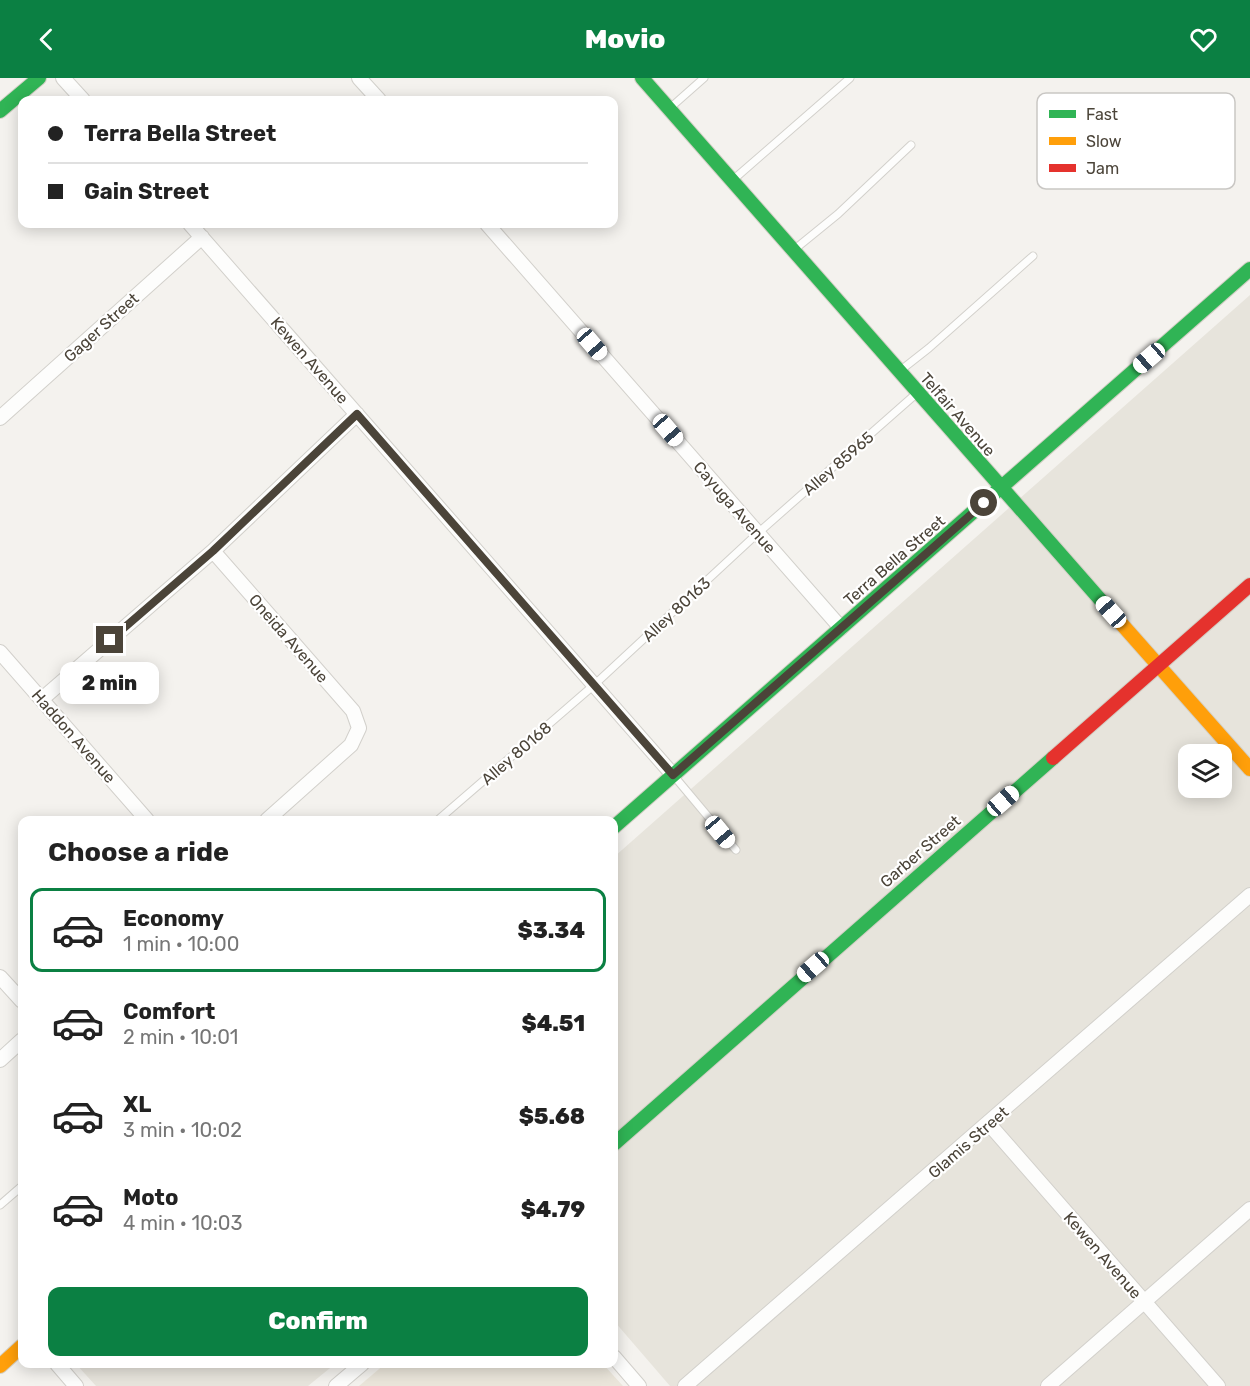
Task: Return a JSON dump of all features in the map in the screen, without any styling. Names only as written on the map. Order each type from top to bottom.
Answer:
[{"type":"street","points":[[0,111],[39,78]]},
{"type":"street","points":[[63,78],[79,96]]},
{"type":"street","points":[[359,78],[375,96]]},
{"type":"street","name":"Telfair Avenue","points":[[642,78],[1250,770]]},
{"type":"street","name":"Kewen Avenue","points":[[194,228],[673,775]]},
{"type":"street","name":"Cayuga Avenue","points":[[491,228],[841,628]]},
{"type":"street","name":"Gager Street","points":[[0,418],[202,237]]},
{"type":"street","name":"Terra Bella Street","points":[[618,823],[1250,269]]},
{"type":"street","points":[[42,699],[213,551],[357,414]]},
{"type":"street","name":"Oneida Avenue","points":[[213,551],[353,711],[359,728],[351,745],[271,816]]},
{"type":"street","name":"Garber Street","points":[[618,1139],[1250,585]]},
{"type":"street","name":"Haddon Avenue","points":[[0,652],[144,816]]},
{"type":"street","name":"Glamis Street","points":[[685,1386],[1250,895]]},
{"type":"street","points":[[0,976],[18,996]]},
{"type":"street","points":[[0,1060],[18,1044]]},
{"type":"street","name":"Kewen Avenue","points":[[989,1124],[1218,1386]]},
{"type":"street","points":[[1048,1386],[1250,1209]]},
{"type":"street","points":[[0,1366],[18,1350]]},
{"type":"street","points":[[618,1362],[639,1386]]},
{"type":"street","points":[[60,1368],[76,1386]]},
{"type":"street","points":[[336,1386],[357,1368]]},
{"type":"lane","points":[[669,108],[704,78]]},
{"type":"lane","points":[[732,181],[850,78]]},
{"type":"lane","points":[[793,250],[838,214],[910,145]]},
{"type":"lane","points":[[898,371],[929,348],[1033,256]]},
{"type":"lane","name":"Alley 85965","points":[[758,533],[917,393]]},
{"type":"lane","name":"Alley 80163","points":[[594,685],[758,533]]},
{"type":"lane","name":"Alley 80168","points":[[443,816],[594,685]]},
{"type":"lane","name":"Kewen Avenue","points":[[673,775],[735,850]]},
{"type":"lane","points":[[0,1205],[18,1189]]},
{"type":"shaded area","points":[[1250,295],[1250,1386],[670,1386],[618,1326],[618,853]]},
{"type":"shaded area","points":[[80,1368],[330,1368],[308,1386],[96,1386]]},
{"type":"shaded area","points":[[380,1368],[607,1368],[623,1386],[359,1386]]},
{"type":"traffic: fast","points":[[0,111],[39,78]]},
{"type":"traffic: fast","points":[[642,78],[1119,621]]},
{"type":"traffic: fast","points":[[618,823],[1250,269]]},
{"type":"traffic: fast","points":[[618,1140],[1053,758]]},
{"type":"traffic: slow","points":[[1119,621],[1250,769]]},
{"type":"traffic: slow","points":[[0,1366],[18,1350]]},
{"type":"traffic: jam","points":[[1053,758],[1250,585]]},
{"type":"route","points":[[110,640],[213,551],[357,414],[673,775],[984,503]]}]
